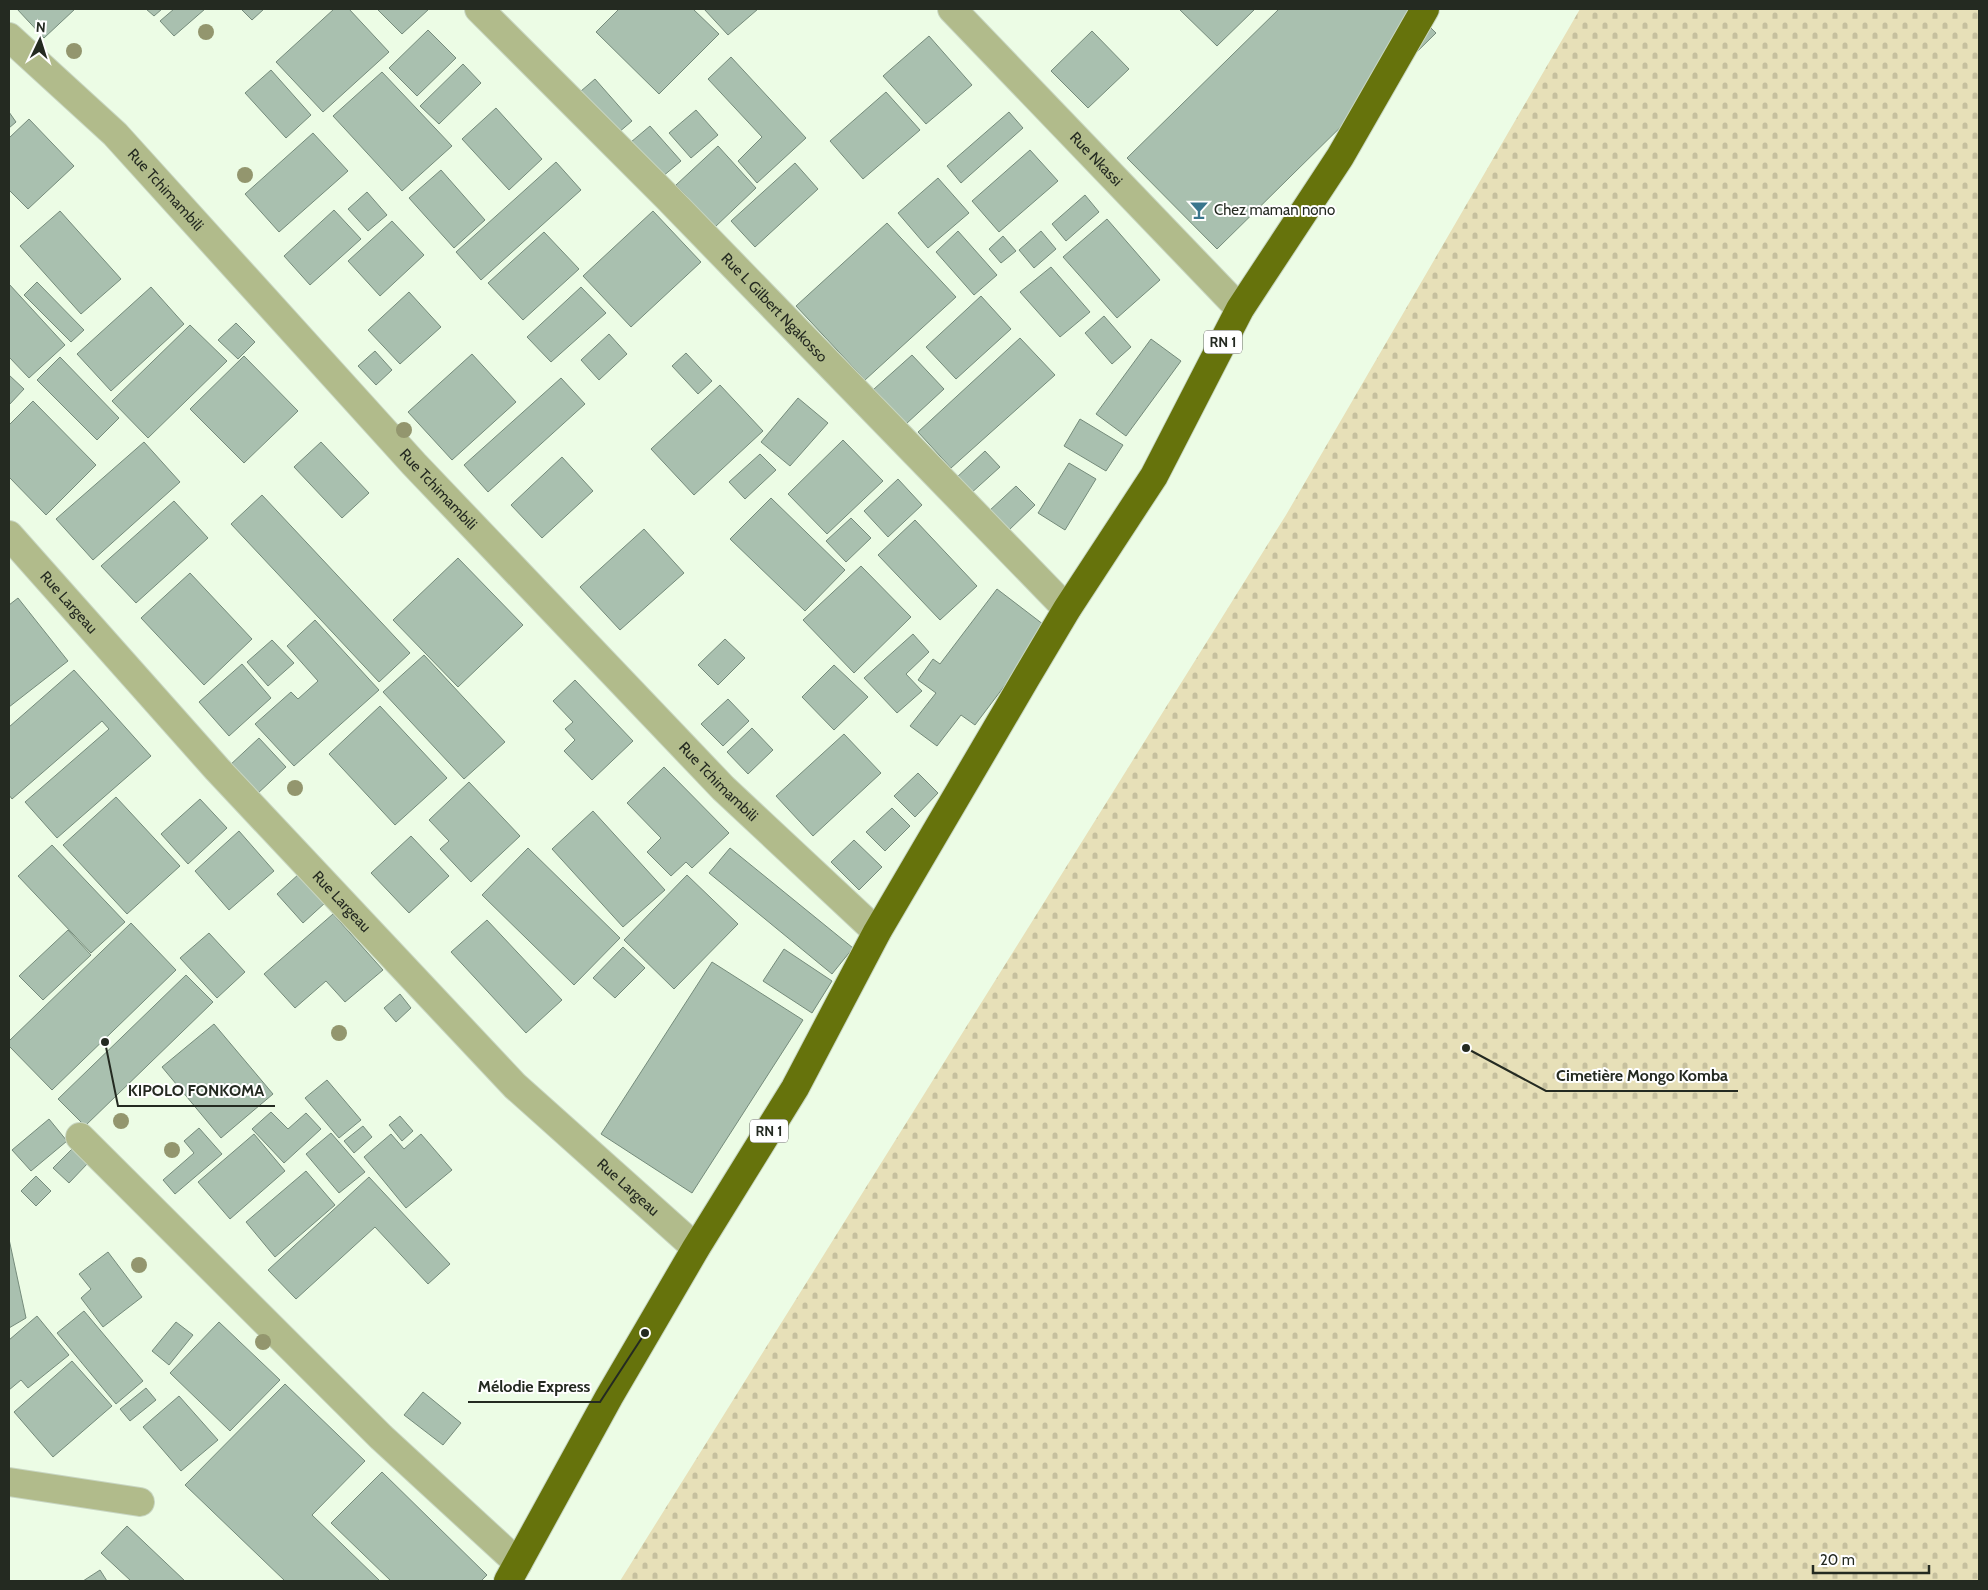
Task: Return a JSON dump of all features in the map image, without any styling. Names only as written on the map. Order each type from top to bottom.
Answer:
[{"type":"highway","name":"RN 1","points":[[513,1572],[609,1397],[696,1248],[795,1088],[877,932],[1067,609],[1154,476],[1240,309],[1340,157],[1424,9]]},
{"type":"street","name":"Rue L Gilbert Ngakosso","points":[[479,9],[667,197],[1067,609]]},
{"type":"street","name":"Rue Nkassi","points":[[952,9],[1240,309]]},
{"type":"street","name":"Rue Tchimambili","points":[[9,37],[116,134],[414,464],[723,788],[877,932]]},
{"type":"street","name":"Rue Largeau","points":[[9,535],[217,769],[515,1086],[696,1248]]},
{"type":"street","points":[[80,1137],[382,1437],[513,1572]]},
{"type":"street","points":[[9,1482],[140,1502]]},
{"type":"green space","points":[[1580,9],[1979,9],[1979,1581],[620,1581],[1286,515]]},
{"type":"building","points":[[17,9],[75,9],[44,38]]},
{"type":"building","points":[[146,9],[162,9],[154,16]]},
{"type":"building","points":[[174,9],[205,9],[174,36],[160,21]]},
{"type":"building","points":[[241,9],[264,9],[252,20]]},
{"type":"building","points":[[334,9],[349,9],[389,52],[323,112],[276,62]]},
{"type":"building","points":[[377,9],[429,9],[402,34]]},
{"type":"building","points":[[619,9],[693,9],[719,34],[659,94],[596,32]]},
{"type":"building","points":[[704,9],[758,9],[728,35]]},
{"type":"building","points":[[1179,9],[1255,9],[1217,46]]},
{"type":"building","points":[[1279,9],[1412,9],[1436,33],[1217,249],[1127,158]]},
{"type":"building","points":[[428,30],[456,58],[417,96],[389,68]]},
{"type":"building","points":[[1092,31],[1129,69],[1088,108],[1051,71]]},
{"type":"building","points":[[929,36],[972,85],[926,124],[883,76]]},
{"type":"building","points":[[731,57],[806,138],[757,183],[738,161],[762,137],[708,79]]},
{"type":"building","points":[[463,64],[481,83],[439,124],[420,106]]},
{"type":"building","points":[[271,70],[311,115],[286,138],[245,93]]},
{"type":"building","points":[[382,72],[452,146],[402,191],[333,116]]},
{"type":"building","points":[[595,79],[632,121],[618,133],[581,91]]},
{"type":"building","points":[[886,92],[920,130],[863,179],[830,141]]},
{"type":"building","points":[[496,108],[542,159],[509,190],[462,139]]},
{"type":"building","points":[[696,110],[718,135],[691,158],[669,133]]},
{"type":"building","points":[[9,112],[16,122],[9,128]]},
{"type":"building","points":[[1009,112],[1023,128],[961,183],[947,166]]},
{"type":"building","points":[[29,119],[74,166],[28,209],[9,190],[9,138]]},
{"type":"building","points":[[650,126],[681,161],[662,177],[631,142]]},
{"type":"building","points":[[313,133],[348,171],[279,232],[245,194]]},
{"type":"building","points":[[718,146],[756,188],[715,227],[676,185]]},
{"type":"building","points":[[1030,150],[1058,181],[999,232],[972,201]]},
{"type":"building","points":[[556,162],[581,190],[481,280],[456,252]]},
{"type":"building","points":[[795,163],[818,189],[755,247],[731,221]]},
{"type":"building","points":[[441,170],[485,220],[454,248],[409,198]]},
{"type":"building","points":[[938,178],[969,213],[928,248],[898,213]]},
{"type":"building","points":[[367,192],[387,215],[368,231],[348,209]]},
{"type":"building","points":[[1085,195],[1099,212],[1066,241],[1052,224]]},
{"type":"building","points":[[334,210],[361,239],[310,285],[284,256]]},
{"type":"building","points":[[60,211],[121,279],[81,314],[20,246]]},
{"type":"building","points":[[653,211],[701,262],[631,327],[583,276]]},
{"type":"building","points":[[1107,219],[1160,280],[1117,318],[1063,257]]},
{"type":"building","points":[[392,221],[424,255],[380,296],[348,261]]},
{"type":"building","points":[[887,223],[956,297],[865,380],[796,306]]},
{"type":"building","points":[[958,231],[997,275],[974,295],[936,252]]},
{"type":"building","points":[[1041,231],[1056,249],[1034,268],[1019,250]]},
{"type":"building","points":[[544,232],[579,269],[523,320],[488,283]]},
{"type":"building","points":[[1003,236],[1016,251],[1001,263],[989,249]]},
{"type":"building","points":[[1051,267],[1090,312],[1060,337],[1020,292]]},
{"type":"building","points":[[37,282],[84,330],[71,342],[24,295]]},
{"type":"building","points":[[9,284],[65,345],[29,378],[9,357]]},
{"type":"building","points":[[151,287],[184,324],[111,391],[77,354]]},
{"type":"building","points":[[581,287],[606,313],[551,362],[527,337]]},
{"type":"building","points":[[409,292],[441,327],[400,364],[368,330]]},
{"type":"building","points":[[981,296],[1011,329],[956,379],[926,347]]},
{"type":"building","points":[[1104,316],[1131,347],[1112,364],[1085,333]]},
{"type":"building","points":[[236,323],[255,342],[238,359],[218,340]]},
{"type":"building","points":[[190,325],[227,361],[148,438],[112,401]]},
{"type":"building","points":[[609,334],[627,354],[599,380],[581,360]]},
{"type":"building","points":[[1020,338],[1055,375],[951,468],[918,432]]},
{"type":"building","points":[[1151,339],[1181,361],[1126,436],[1096,414]]},
{"type":"building","points":[[375,351],[392,370],[376,385],[358,366]]},
{"type":"building","points":[[686,353],[712,381],[698,394],[672,366]]},
{"type":"building","points":[[472,354],[516,402],[452,460],[408,412]]},
{"type":"building","points":[[912,355],[944,389],[906,424],[874,389]]},
{"type":"building","points":[[244,356],[298,411],[244,463],[190,409]]},
{"type":"building","points":[[60,357],[119,418],[97,440],[37,380]]},
{"type":"building","points":[[9,375],[24,389],[9,405]]},
{"type":"building","points":[[561,378],[585,404],[488,492],[464,465]]},
{"type":"building","points":[[720,385],[763,431],[694,495],[651,449]]},
{"type":"building","points":[[798,398],[828,423],[790,466],[761,442]]},
{"type":"building","points":[[33,401],[96,465],[46,515],[9,477],[9,425]]},
{"type":"building","points":[[1080,419],[1123,445],[1106,471],[1064,446]]},
{"type":"building","points":[[843,440],[883,481],[827,534],[788,494]]},
{"type":"building","points":[[144,442],[180,482],[93,560],[56,519]]},
{"type":"building","points":[[321,442],[369,493],[342,518],[294,467]]},
{"type":"building","points":[[985,451],[1000,467],[969,495],[955,479]]},
{"type":"building","points":[[760,454],[776,470],[745,499],[729,482]]},
{"type":"building","points":[[562,457],[593,491],[542,538],[511,505]]},
{"type":"building","points":[[1069,463],[1096,479],[1065,530],[1038,513]]},
{"type":"building","points":[[898,479],[922,505],[888,537],[864,511]]},
{"type":"building","points":[[1016,486],[1035,505],[1008,531],[989,511]]},
{"type":"building","points":[[262,495],[410,653],[379,682],[231,524]]},
{"type":"building","points":[[771,498],[845,570],[805,611],[730,539]]},
{"type":"building","points":[[174,501],[208,538],[136,603],[101,566]]},
{"type":"building","points":[[851,518],[871,538],[846,562],[826,541]]},
{"type":"building","points":[[915,520],[977,586],[940,620],[878,555]]},
{"type":"building","points":[[644,529],[684,573],[620,630],[580,587]]},
{"type":"building","points":[[458,558],[523,625],[458,687],[393,620]]},
{"type":"building","points":[[861,566],[911,617],[854,673],[803,620]]},
{"type":"building","points":[[190,573],[252,639],[204,685],[141,618]]},
{"type":"building","points":[[997,589],[1048,628],[975,725],[961,715],[937,746],[910,726],[936,693],[918,680],[933,659],[940,664]]},
{"type":"building","points":[[18,598],[68,661],[9,707],[9,605]]},
{"type":"building","points":[[315,620],[379,690],[294,766],[255,724],[291,692],[298,699],[318,681],[287,646]]},
{"type":"building","points":[[913,634],[929,652],[906,674],[922,691],[897,713],[864,678]]},
{"type":"building","points":[[725,639],[745,658],[718,685],[698,665]]},
{"type":"building","points":[[272,640],[294,663],[268,686],[247,662]]},
{"type":"building","points":[[424,655],[505,742],[464,779],[383,692]]},
{"type":"building","points":[[242,664],[271,698],[229,736],[199,702]]},
{"type":"building","points":[[834,665],[868,697],[834,730],[802,697]]},
{"type":"building","points":[[74,670],[151,756],[57,838],[25,802],[109,729],[102,721],[12,799],[9,795],[9,727]]},
{"type":"building","points":[[575,680],[633,741],[592,780],[564,751],[575,740],[565,729],[573,722],[553,701]]},
{"type":"building","points":[[728,699],[749,721],[723,746],[701,724]]},
{"type":"building","points":[[380,706],[447,778],[395,825],[329,754]]},
{"type":"building","points":[[752,728],[773,750],[748,774],[727,752]]},
{"type":"building","points":[[844,734],[881,773],[813,836],[776,796]]},
{"type":"building","points":[[259,738],[286,767],[256,795],[229,766]]},
{"type":"building","points":[[664,767],[729,833],[692,868],[686,862],[671,876],[647,852],[661,838],[627,803]]},
{"type":"building","points":[[918,773],[938,793],[915,817],[894,796]]},
{"type":"building","points":[[469,782],[520,836],[471,882],[440,849],[449,841],[429,820]]},
{"type":"building","points":[[116,797],[180,866],[127,914],[63,845]]},
{"type":"building","points":[[200,799],[227,828],[188,864],[161,834]]},
{"type":"building","points":[[892,808],[910,826],[885,851],[866,832]]},
{"type":"building","points":[[593,811],[665,890],[623,927],[552,849]]},
{"type":"building","points":[[239,831],[274,871],[229,910],[195,871]]},
{"type":"building","points":[[411,836],[449,876],[409,913],[371,873]]},
{"type":"building","points":[[854,840],[882,867],[859,890],[831,862]]},
{"type":"building","points":[[52,845],[125,922],[91,953],[18,876]]},
{"type":"building","points":[[528,848],[620,938],[574,985],[482,895]]},
{"type":"building","points":[[730,848],[853,948],[832,974],[709,873]]},
{"type":"building","points":[[300,873],[326,902],[303,923],[277,894]]},
{"type":"building","points":[[687,875],[738,924],[674,989],[624,940]]},
{"type":"building","points":[[333,914],[383,970],[345,1002],[326,981],[295,1008],[264,974]]},
{"type":"building","points":[[487,920],[562,1000],[526,1033],[451,952]]},
{"type":"building","points":[[131,923],[176,970],[52,1090],[9,1046],[9,1041]]},
{"type":"building","points":[[68,930],[91,955],[43,1000],[19,976]]},
{"type":"building","points":[[209,933],[245,972],[217,998],[180,958]]},
{"type":"building","points":[[623,947],[645,968],[615,998],[593,978]]},
{"type":"building","points":[[784,949],[832,981],[812,1013],[763,981]]},
{"type":"building","points":[[712,962],[803,1020],[692,1193],[601,1134]]},
{"type":"building","points":[[186,975],[213,1002],[85,1126],[58,1099]]},
{"type":"building","points":[[400,994],[411,1008],[396,1022],[384,1008]]},
{"type":"building","points":[[214,1024],[273,1094],[221,1138],[162,1067]]},
{"type":"building","points":[[327,1080],[361,1120],[339,1138],[305,1098]]},
{"type":"building","points":[[271,1112],[288,1129],[306,1113],[321,1129],[284,1163],[252,1129]]},
{"type":"building","points":[[400,1116],[413,1131],[402,1141],[389,1125]]},
{"type":"building","points":[[49,1119],[67,1141],[31,1171],[12,1150]]},
{"type":"building","points":[[363,1126],[372,1137],[354,1153],[344,1141]]},
{"type":"building","points":[[199,1128],[222,1154],[175,1194],[163,1180],[194,1153],[184,1141]]},
{"type":"building","points":[[331,1133],[365,1172],[339,1193],[306,1154]]},
{"type":"building","points":[[254,1134],[285,1171],[230,1219],[198,1182]]},
{"type":"building","points":[[391,1134],[404,1149],[421,1134],[452,1170],[406,1208],[364,1157]]},
{"type":"building","points":[[73,1148],[88,1163],[69,1183],[53,1168]]},
{"type":"building","points":[[306,1171],[335,1205],[275,1257],[246,1222]]},
{"type":"building","points":[[36,1176],[51,1191],[36,1206],[21,1191]]},
{"type":"building","points":[[369,1177],[450,1264],[428,1284],[375,1227],[296,1299],[268,1270]]},
{"type":"building","points":[[9,1239],[26,1318],[9,1328]]},
{"type":"building","points":[[108,1252],[142,1297],[103,1327],[81,1298],[91,1289],[79,1274]]},
{"type":"building","points":[[84,1311],[143,1381],[116,1404],[57,1333]]},
{"type":"building","points":[[37,1316],[69,1355],[28,1388],[21,1380],[9,1390],[9,1340]]},
{"type":"building","points":[[176,1322],[193,1335],[169,1365],[152,1351]]},
{"type":"building","points":[[219,1322],[280,1380],[230,1431],[170,1373]]},
{"type":"building","points":[[72,1361],[112,1406],[53,1457],[14,1412]]},
{"type":"building","points":[[285,1384],[365,1461],[312,1515],[380,1581],[285,1581],[185,1485]]},
{"type":"building","points":[[146,1388],[156,1400],[130,1421],[120,1409]]},
{"type":"building","points":[[423,1392],[461,1423],[443,1445],[404,1415]]},
{"type":"building","points":[[179,1396],[218,1440],[181,1471],[143,1427]]},
{"type":"building","points":[[382,1472],[487,1575],[481,1581],[391,1581],[331,1523]]},
{"type":"building","points":[[127,1526],[185,1581],[131,1581],[101,1553]]},
{"type":"building","points":[[100,1570],[107,1581],[83,1581]]},
{"type":"place","name":"Chez maman nono","points":[[1199,210]]},
{"type":"place","name":"KIPOLO FONKOMA","points":[[105,1042]]},
{"type":"place","name":"Cimetière Mongo Komba","points":[[1466,1048]]},
{"type":"place","name":"Mélodie Express","points":[[645,1333]]}]
